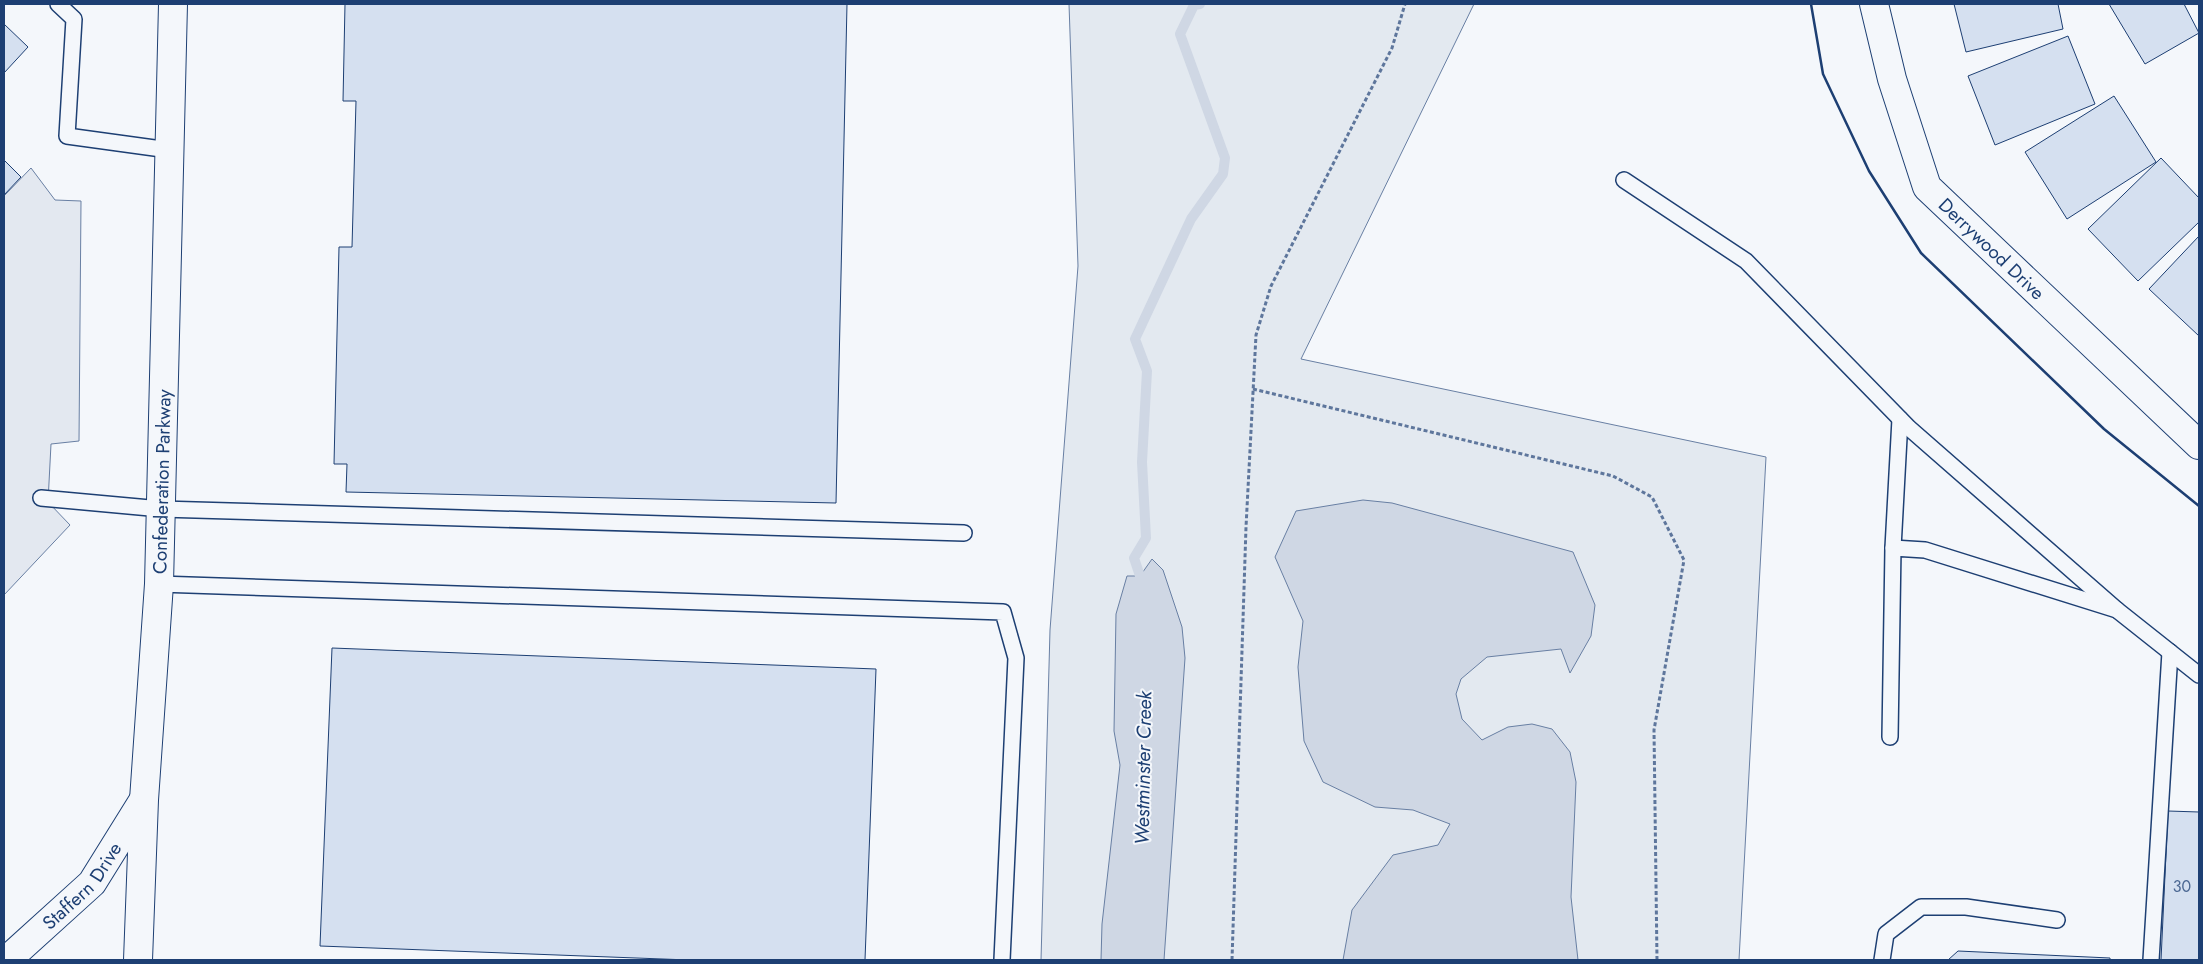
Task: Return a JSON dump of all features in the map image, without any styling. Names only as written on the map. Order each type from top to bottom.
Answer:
[{"type":"street","name":"Confederation Parkway","points":[[138,960],[144,800],[160,584],[173,4]]},
{"type":"street","name":"Derrywood Drive","points":[[1874,4],[1892,79],[1927,187],[2198,440]]},
{"type":"street","name":"Staffern Drive","points":[[7,960],[92,883],[144,800]]},
{"type":"lane","points":[[58,4],[74,20],[67,136],[169,150]]},
{"type":"lane","points":[[1624,180],[1746,261],[1900,419],[2117,610],[2199,675]]},
{"type":"lane","points":[[1890,737],[1893,548],[1900,419]]},
{"type":"lane","points":[[41,498],[161,509],[964,533]]},
{"type":"lane","points":[[1893,548],[1925,550],[2117,610]]},
{"type":"lane","points":[[160,584],[1003,612],[1016,658],[1002,960]]},
{"type":"lane","points":[[2151,960],[2170,652]]},
{"type":"lane","points":[[1882,960],[1886,934],[1921,907],[1966,907],[2057,920]]},
{"type":"path","points":[[1232,960],[1246,536],[1256,335],[1271,286],[1392,48],[1405,4]]},
{"type":"path","points":[[1253,389],[1613,476],[1652,497],[1684,560],[1654,730],[1657,960]]},
{"type":"shaded area","points":[[1069,4],[1474,4],[1301,359],[1766,457],[1739,960],[1041,960],[1050,630],[1078,266]]},
{"type":"shaded area","points":[[31,168],[55,200],[81,201],[79,441],[51,444],[48,502],[70,525],[4,595],[4,196]]},
{"type":"water","points":[[1363,500],[1392,503],[1573,552],[1595,605],[1591,636],[1570,673],[1561,649],[1487,657],[1461,679],[1456,694],[1462,719],[1482,740],[1508,727],[1532,724],[1552,729],[1570,752],[1576,782],[1571,897],[1578,960],[1343,960],[1352,910],[1393,855],[1438,845],[1450,824],[1413,810],[1375,807],[1323,782],[1304,741],[1298,667],[1303,621],[1275,557],[1296,511]]},
{"type":"water","name":"Westminster Creek","points":[[1152,559],[1163,570],[1182,627],[1185,658],[1164,960],[1101,960],[1102,924],[1120,765],[1114,731],[1116,614],[1127,576],[1140,576]]},
{"type":"building","points":[[345,4],[847,4],[836,503],[346,492],[347,464],[334,464],[339,247],[352,247],[356,101],[343,101]]},
{"type":"building","points":[[1954,4],[2058,4],[2063,29],[1966,52]]},
{"type":"building","points":[[2109,4],[2184,4],[2199,33],[2145,64]]},
{"type":"building","points":[[4,24],[28,47],[4,73]]},
{"type":"building","points":[[2068,36],[2095,104],[1995,145],[1968,76]]},
{"type":"building","points":[[2114,96],[2156,162],[2067,219],[2025,152]]},
{"type":"building","points":[[2161,158],[2199,198],[2199,222],[2138,281],[2088,229]]},
{"type":"building","points":[[4,160],[21,177],[4,195]]},
{"type":"building","points":[[2199,236],[2199,336],[2149,289]]},
{"type":"building","points":[[332,648],[876,669],[865,960],[689,960],[320,946]]},
{"type":"building","points":[[2168,811],[2199,812],[2199,960],[2161,960]]},
{"type":"building","points":[[1958,951],[2110,958],[2110,960],[1948,960]]},
{"type":"waterway","points":[[1140,589],[1140,576],[1134,558],[1146,538],[1142,462],[1147,371],[1135,339],[1191,219],[1223,174],[1225,158],[1180,34],[1194,5],[1200,4]]},
{"type":"wall","points":[[1811,4],[1823,74],[1869,171],[1921,253],[2104,429],[2199,506]]}]
